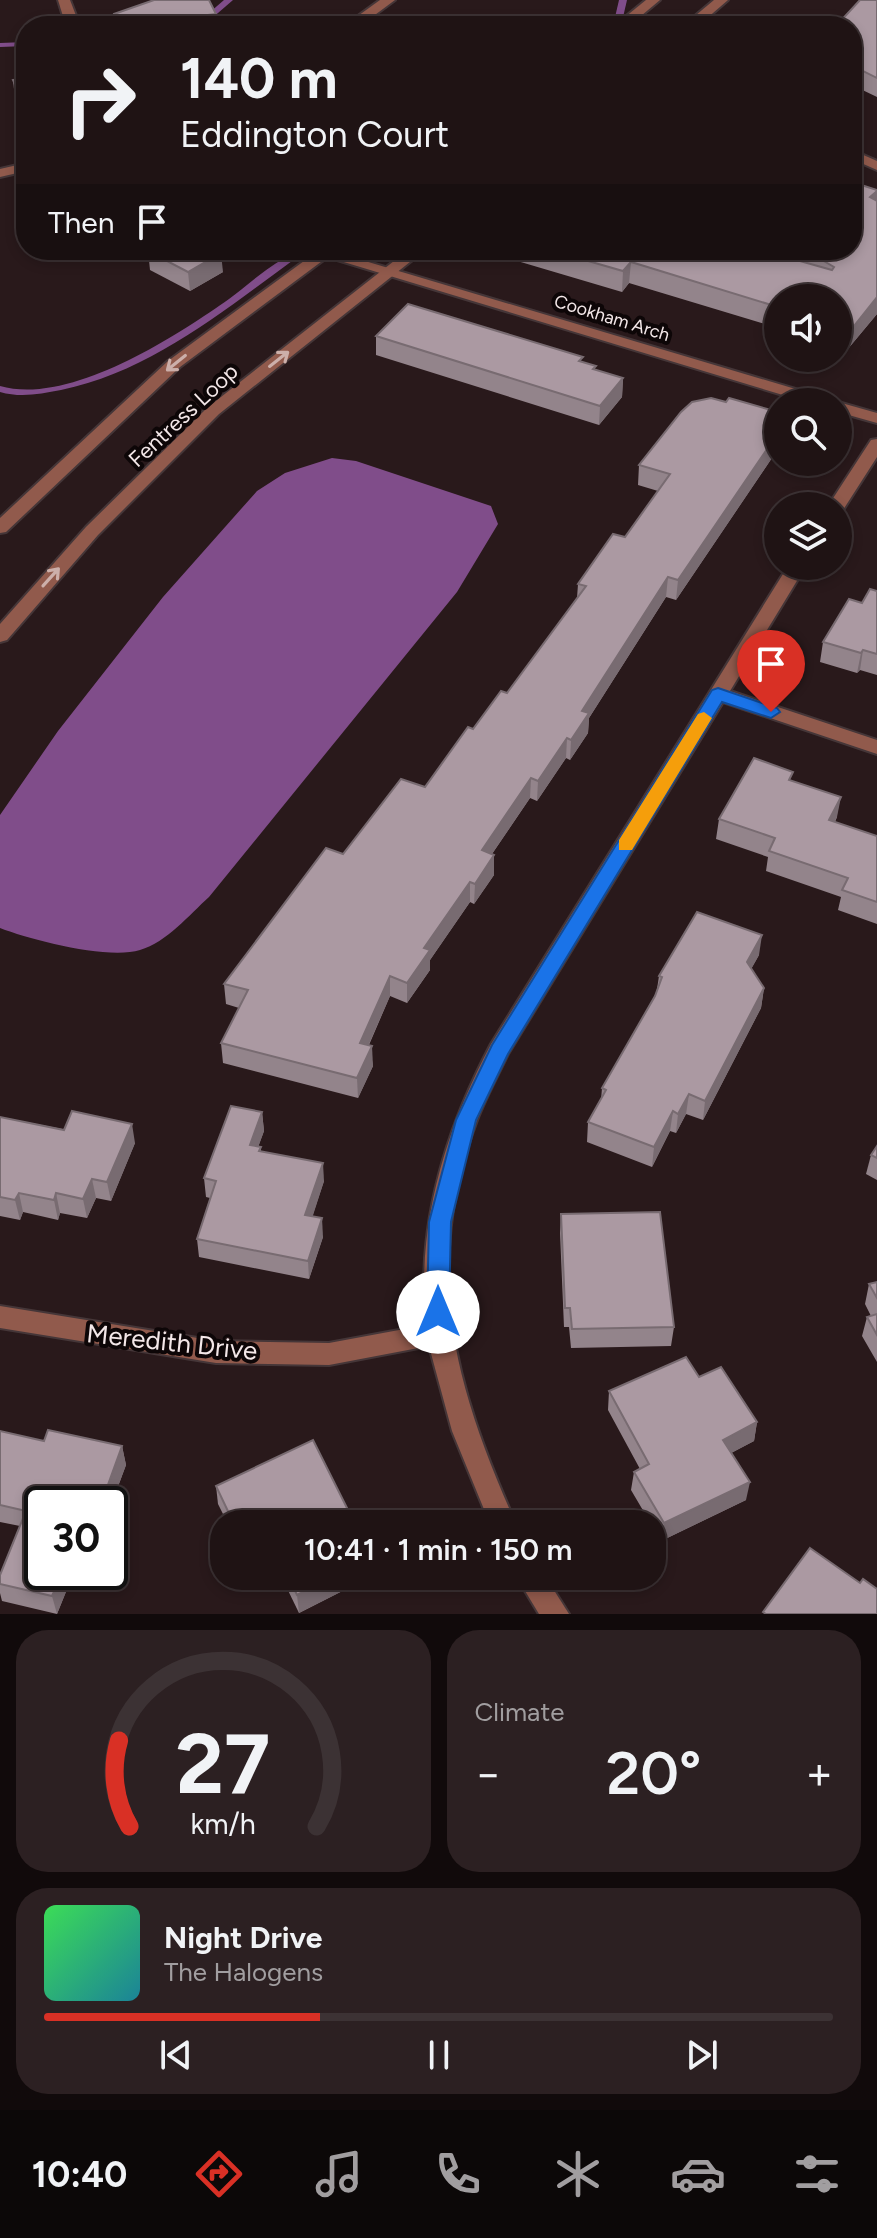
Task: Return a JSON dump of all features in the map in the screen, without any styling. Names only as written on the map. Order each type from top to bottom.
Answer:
[{"type":"street","points":[[366,16],[389,0]]},
{"type":"street","points":[[634,16],[654,0]]},
{"type":"street","points":[[702,16],[722,0]]},
{"type":"street","name":"Fentress Loop","points":[[0,528],[174,364],[310,260]]},
{"type":"street","name":"Cookham Arch","points":[[351,260],[776,388]]},
{"type":"street","name":"Fentress Loop","points":[[0,636],[92,531],[213,411],[405,260]]},
{"type":"street","points":[[852,411],[877,418]]},
{"type":"street","points":[[846,492],[877,444]]},
{"type":"street","points":[[498,1510],[462,1419],[439,1333],[440,1222],[466,1120],[499,1050],[788,580]]},
{"type":"street","points":[[718,694],[877,747]]},
{"type":"street","name":"Meredith Drive","points":[[0,1317],[216,1352],[329,1354],[439,1333]]},
{"type":"street","points":[[539,1590],[555,1614]]},
{"type":"shaded area","points":[[332,458],[356,461],[491,506],[498,524],[457,592],[209,897],[168,934],[140,950],[109,952],[49,943],[0,928],[0,815],[58,731],[163,597],[257,491],[285,473]]},
{"type":"building","points":[[154,0],[209,0],[216,14],[114,16]]},
{"type":"building","points":[[860,0],[877,0],[877,78],[862,70],[862,16],[845,16]]},
{"type":"building","points":[[862,185],[877,190],[870,197],[877,201],[877,297],[852,328],[852,284],[764,284],[764,303],[631,262],[623,271],[585,260],[796,260],[832,270],[834,267],[822,260],[862,260]]},
{"type":"building","points":[[165,260],[209,260],[188,272]]},
{"type":"building","points":[[408,304],[583,357],[579,361],[596,366],[593,369],[623,378],[600,406],[376,336]]},
{"type":"building","points":[[711,398],[726,402],[729,398],[764,408],[764,454],[678,580],[668,577],[582,711],[589,713],[571,740],[567,738],[538,781],[531,778],[482,850],[494,855],[475,884],[470,882],[424,948],[430,950],[407,983],[390,976],[360,1043],[372,1046],[357,1078],[221,1043],[248,990],[224,984],[326,848],[343,854],[401,779],[425,787],[468,727],[473,729],[501,691],[507,693],[586,586],[578,584],[613,534],[625,537],[670,474],[639,465],[692,402]]},
{"type":"building","points":[[870,589],[877,591],[877,654],[863,650],[861,653],[823,642],[849,599],[862,603]]},
{"type":"building","points":[[754,758],[793,772],[789,780],[841,797],[829,820],[877,836],[877,902],[842,890],[848,878],[769,851],[775,838],[719,819]]},
{"type":"building","points":[[697,912],[762,935],[747,962],[764,988],[705,1101],[689,1094],[678,1114],[673,1111],[654,1147],[588,1122],[606,1090],[602,1088],[655,996],[662,977],[659,976]]},
{"type":"building","points":[[231,1106],[262,1112],[250,1145],[261,1147],[259,1151],[323,1163],[305,1215],[322,1218],[308,1261],[197,1239],[216,1181],[204,1178]]},
{"type":"building","points":[[72,1111],[132,1124],[107,1182],[92,1179],[83,1199],[56,1193],[54,1200],[19,1193],[15,1200],[0,1197],[0,1117],[64,1130]]},
{"type":"building","points":[[660,1212],[674,1327],[572,1329],[570,1308],[565,1308],[561,1214]]},
{"type":"building","points":[[877,1282],[877,1298],[869,1284]]},
{"type":"building","points":[[877,1314],[877,1335],[867,1317]]},
{"type":"building","points":[[686,1357],[699,1377],[721,1367],[757,1422],[723,1440],[750,1482],[666,1522],[666,1510],[656,1510],[634,1472],[649,1464],[609,1391]]},
{"type":"building","points":[[48,1430],[122,1446],[108,1486],[24,1486],[24,1511],[0,1505],[0,1431],[44,1441]]},
{"type":"building","points":[[313,1440],[348,1510],[227,1510],[216,1486]]},
{"type":"building","points":[[24,1516],[24,1590],[0,1584],[0,1575]]},
{"type":"building","points":[[810,1548],[860,1583],[863,1579],[877,1589],[877,1614],[763,1612]]},
{"type":"building","points":[[26,1590],[55,1590],[52,1596]]},
{"type":"waterway","points":[[210,16],[229,0]]},
{"type":"waterway","points":[[619,16],[623,0]]},
{"type":"waterway","points":[[0,45],[16,44]]},
{"type":"waterway","points":[[0,389],[26,393],[77,384],[142,358],[203,321],[288,260]]},
{"type":"slow traffic","points":[[625,845],[704,718]]},
{"type":"route","points":[[438,1312],[440,1222],[455,1155],[466,1120],[499,1050],[718,694],[771,712]]}]
